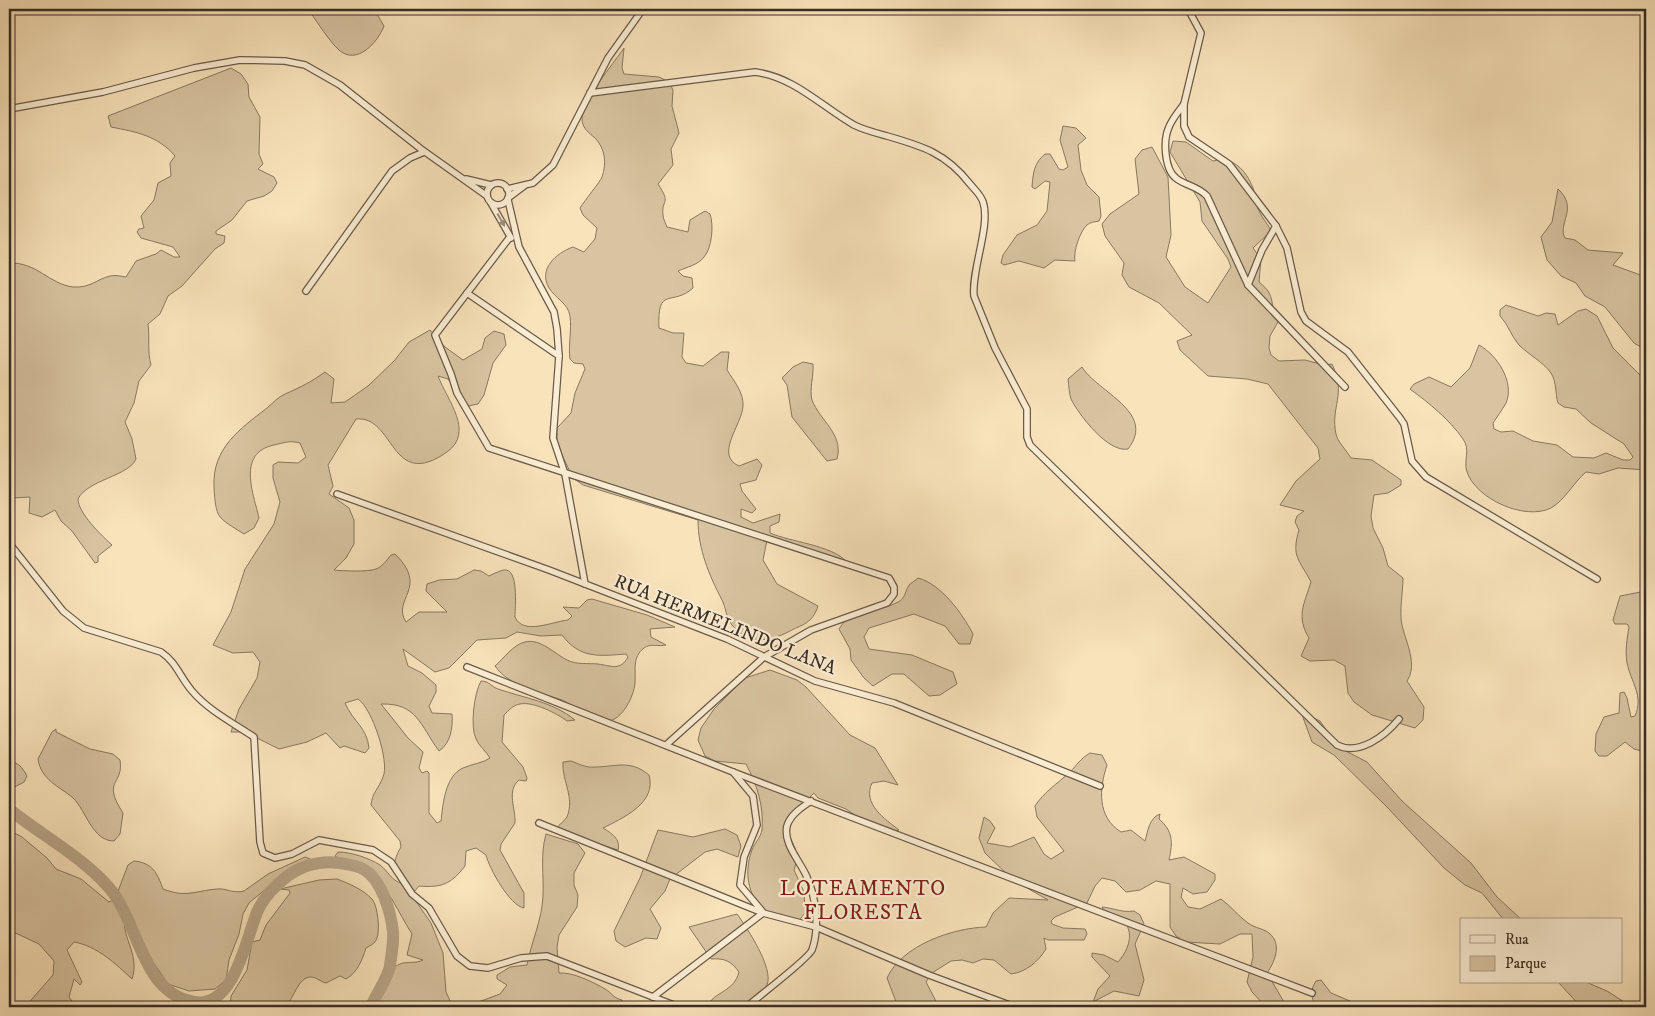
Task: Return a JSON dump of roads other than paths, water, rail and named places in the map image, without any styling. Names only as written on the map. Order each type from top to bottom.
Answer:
[{"type":"street","points":[[507,189],[525,185],[539,179],[553,165],[608,58],[643,9]]},
{"type":"street","points":[[1188,9],[1201,33],[1184,104],[1184,126],[1189,137],[1229,164],[1276,226],[1287,248],[1301,312],[1306,321],[1348,352],[1400,418],[1404,424],[1412,461],[1426,477],[1597,579]]},
{"type":"street","points":[[9,109],[103,92],[194,68],[240,60],[284,61],[305,65],[340,85],[424,152],[487,196],[510,237],[519,247],[554,312],[558,329],[559,356],[553,438],[566,474],[585,584]]},
{"type":"street","points":[[590,93],[755,72],[770,74],[788,81],[854,124],[930,148],[960,171],[982,200],[984,208],[981,252],[973,287],[974,296],[995,348],[1027,409],[1026,437],[1030,445],[1337,745],[1345,748],[1356,748],[1383,736],[1399,719]]},
{"type":"street","points":[[1184,104],[1169,127],[1167,136],[1168,167],[1171,175],[1198,188],[1207,196],[1248,285],[1345,387]]},
{"type":"street","points":[[306,291],[392,171],[410,158],[424,152]]},
{"type":"street","points":[[462,178],[491,185],[500,183],[507,189],[519,247]]},
{"type":"street","points":[[487,196],[491,185]]},
{"type":"street","points":[[492,203],[499,205],[525,185]]},
{"type":"street","points":[[1248,285],[1262,250],[1276,226]]},
{"type":"street","points":[[510,237],[435,335],[452,374],[457,393],[490,448],[888,578],[892,583],[894,594],[887,603],[811,630],[764,657],[666,745]]},
{"type":"street","points":[[467,293],[559,356]]},
{"type":"street","name":"RUA HERMELINDO LANA","points":[[337,494],[585,584],[727,639],[815,681],[894,703],[1100,786]]},
{"type":"street","points":[[9,543],[63,611],[84,628],[161,652],[171,659],[191,690],[204,703],[254,737],[260,842],[263,853],[274,858],[292,854],[319,840],[373,850],[391,862],[412,894],[429,908],[457,956],[470,966],[488,968],[521,958],[547,956],[679,1007]]},
{"type":"street","points":[[466,667],[733,772],[1312,993]]},
{"type":"street","points":[[733,772],[752,796],[757,825],[744,857],[740,885],[763,913]]},
{"type":"street","points":[[746,1007],[811,952],[816,927],[814,904],[807,876],[789,844],[787,826],[797,811],[810,801]]},
{"type":"street","points":[[538,823],[763,913],[816,927],[929,975],[1015,1007]]},
{"type":"street","points":[[652,997],[763,913]]},
{"type":"waterway","points":[[9,809],[79,860],[104,882],[123,909],[153,973],[164,986],[177,996],[194,1002],[208,1001],[220,994],[229,983],[237,969],[258,910],[266,897],[284,879],[297,870],[319,863],[340,863],[363,869],[370,874],[380,888],[388,906],[393,932],[389,971],[371,1007]]},
{"type":"district","name":"LOTEAMENTO FLORESTA","points":[[863,901]]}]
